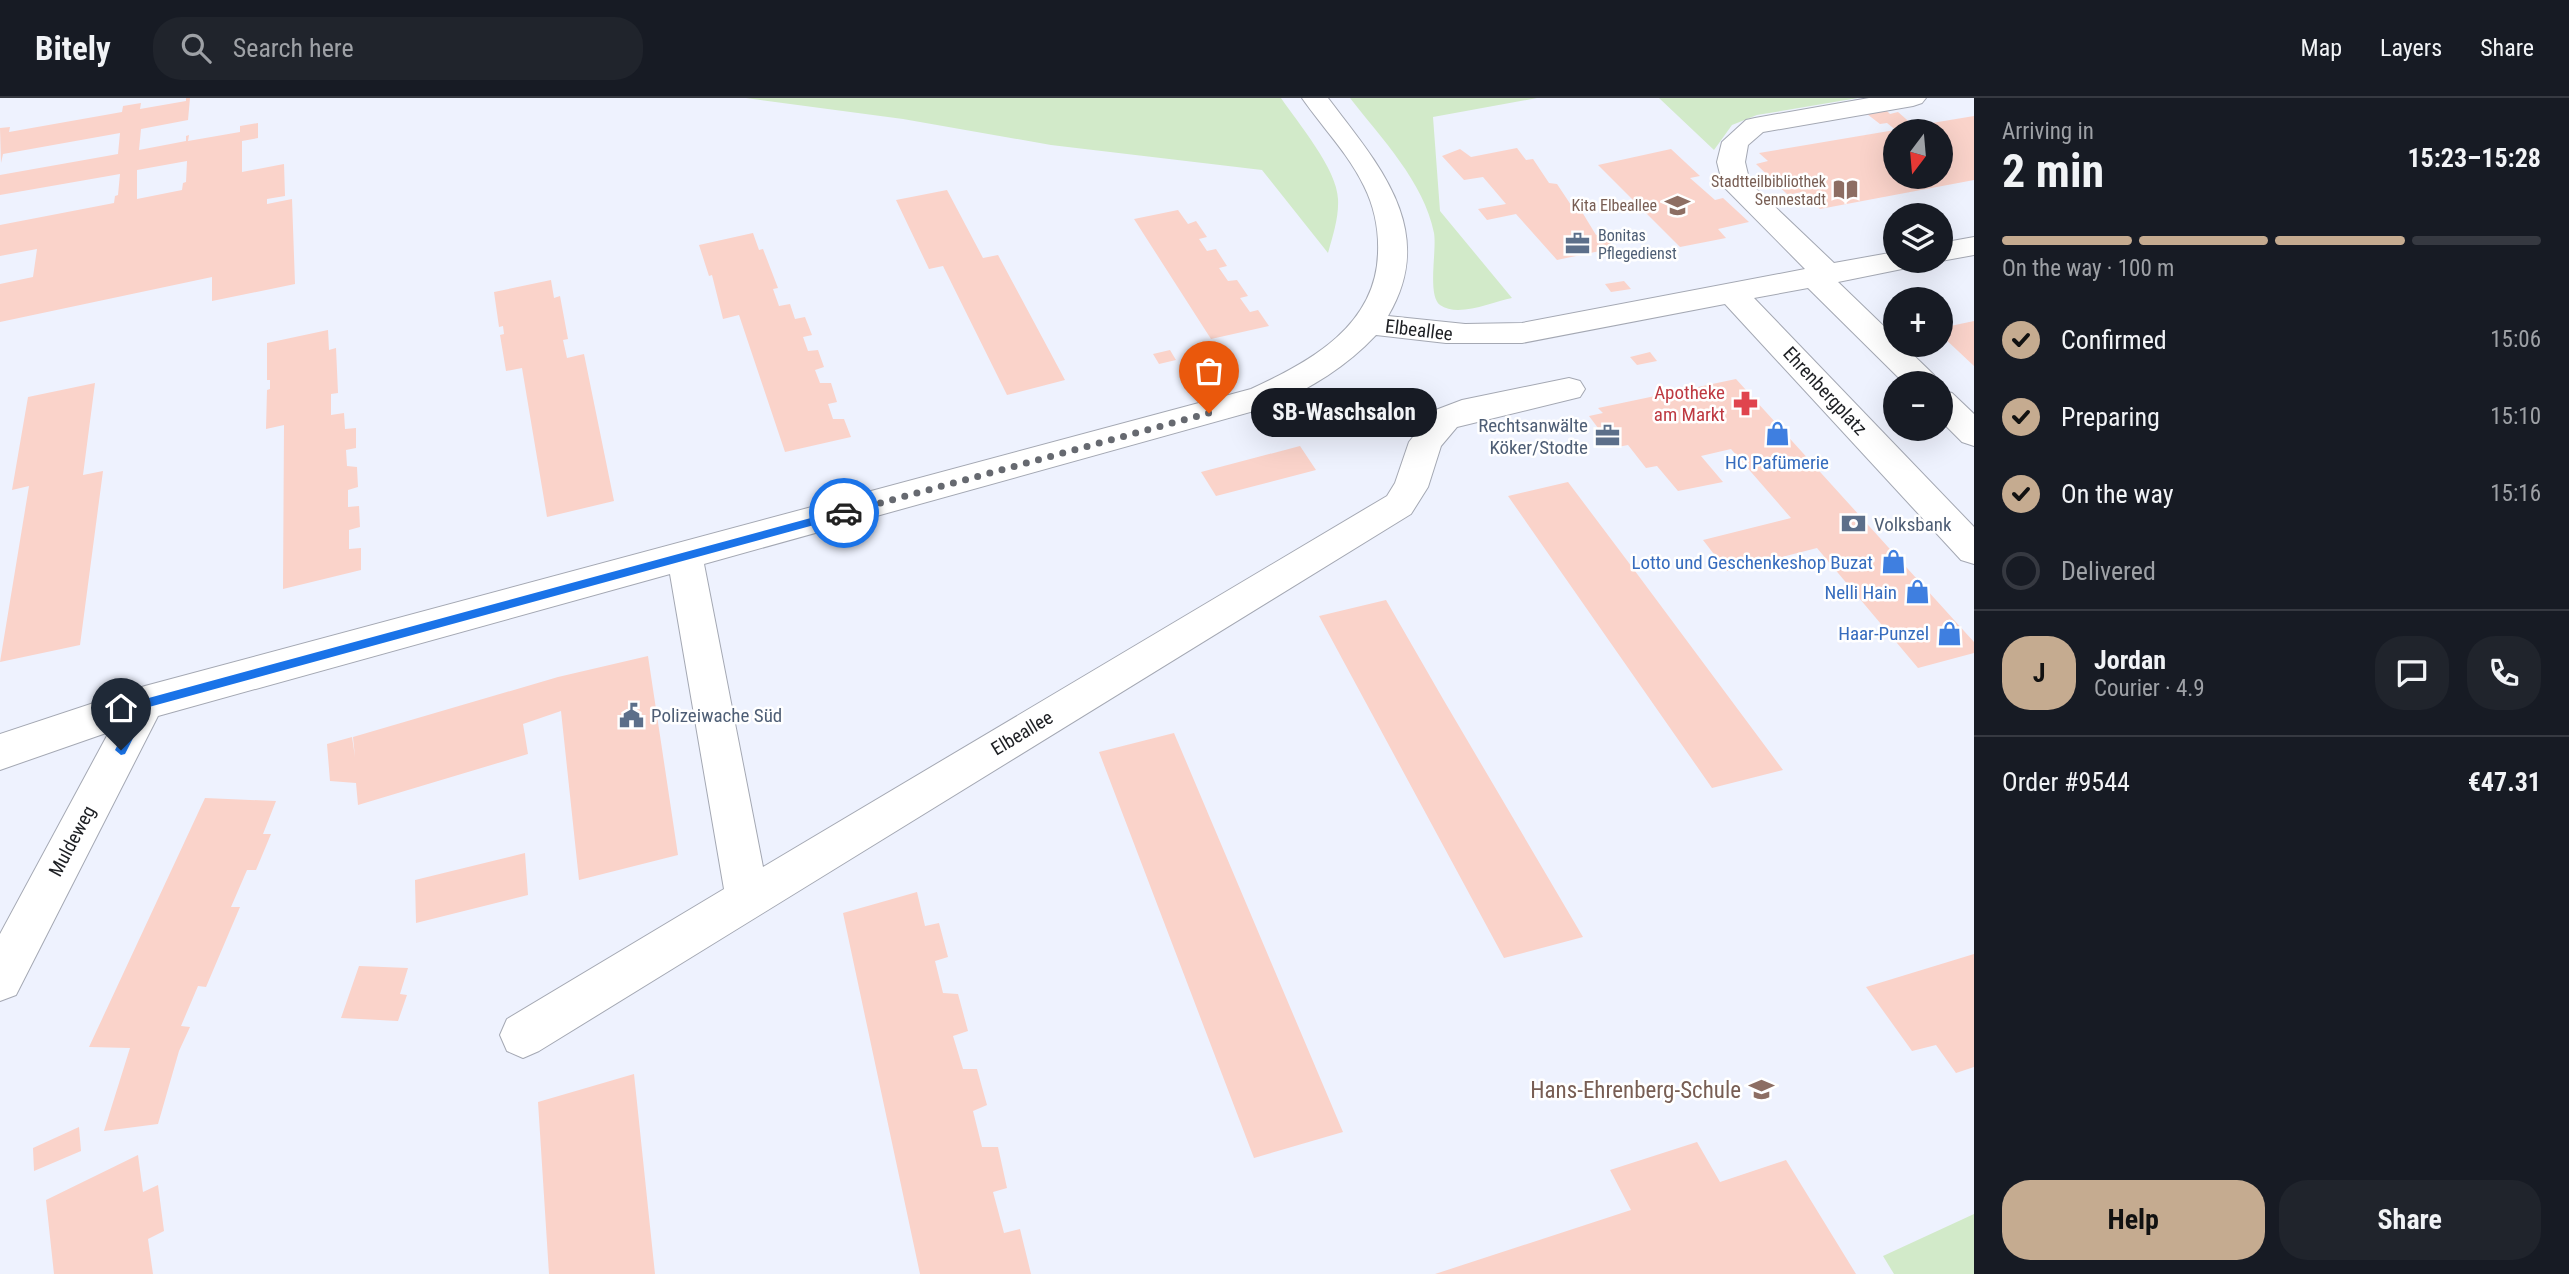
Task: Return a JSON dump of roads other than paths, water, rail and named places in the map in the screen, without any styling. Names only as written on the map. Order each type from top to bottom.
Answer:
[{"type":"street","points":[[1315,98],[1375,182],[1391,229],[1393,263],[1385,294],[1371,324]]},
{"type":"street","points":[[1912,371],[1737,186],[1731,162],[1735,142],[1755,126],[1913,98]]},
{"type":"street","points":[[1953,250],[1974,246]]},
{"type":"street","name":"Elbeallee","points":[[0,752],[145,704],[1261,398],[1320,369],[1346,349],[1371,324],[1436,334],[1479,337],[1522,333],[1883,264]]},
{"type":"street","name":"Ehrenbergplatz","points":[[1732,293],[1974,550]]},
{"type":"street","name":"Elbeallee","points":[[523,1035],[747,897],[1399,505],[1411,487],[1426,442],[1444,419],[1462,412],[1569,389]]},
{"type":"street","points":[[1953,413],[1974,434]]},
{"type":"street","points":[[685,557],[747,897]]},
{"type":"street","name":"Muldeweg","points":[[0,979],[145,704]]},
{"type":"place","name":"Stadtteilbibliothek Sennestadt","points":[[1846,190]]},
{"type":"place","name":"Kita Elbeallee","points":[[1677,205]]},
{"type":"place","name":"Bonitas Pflegedienst","points":[[1578,244]]},
{"type":"place","name":"Apotheke am Markt","points":[[1745,403]]},
{"type":"place","name":"SB-Waschsalon","points":[[1209,413]]},
{"type":"place","name":"HC Pafümerie","points":[[1777,434]]},
{"type":"place","name":"Rechtsanwälte Köker/Stodte","points":[[1608,436]]},
{"type":"place","name":"Volksbank","points":[[1854,524]]},
{"type":"place","name":"Lotto und Geschenkeshop Buzat","points":[[1893,562]]},
{"type":"place","name":"Nelli Hain","points":[[1917,592]]},
{"type":"place","name":"Haar-Punzel","points":[[1949,633]]},
{"type":"place","name":"Polizeiwache Süd","points":[[631,715]]},
{"type":"place","name":"Hans-Ehrenberg-Schule","points":[[1761,1090]]}]
